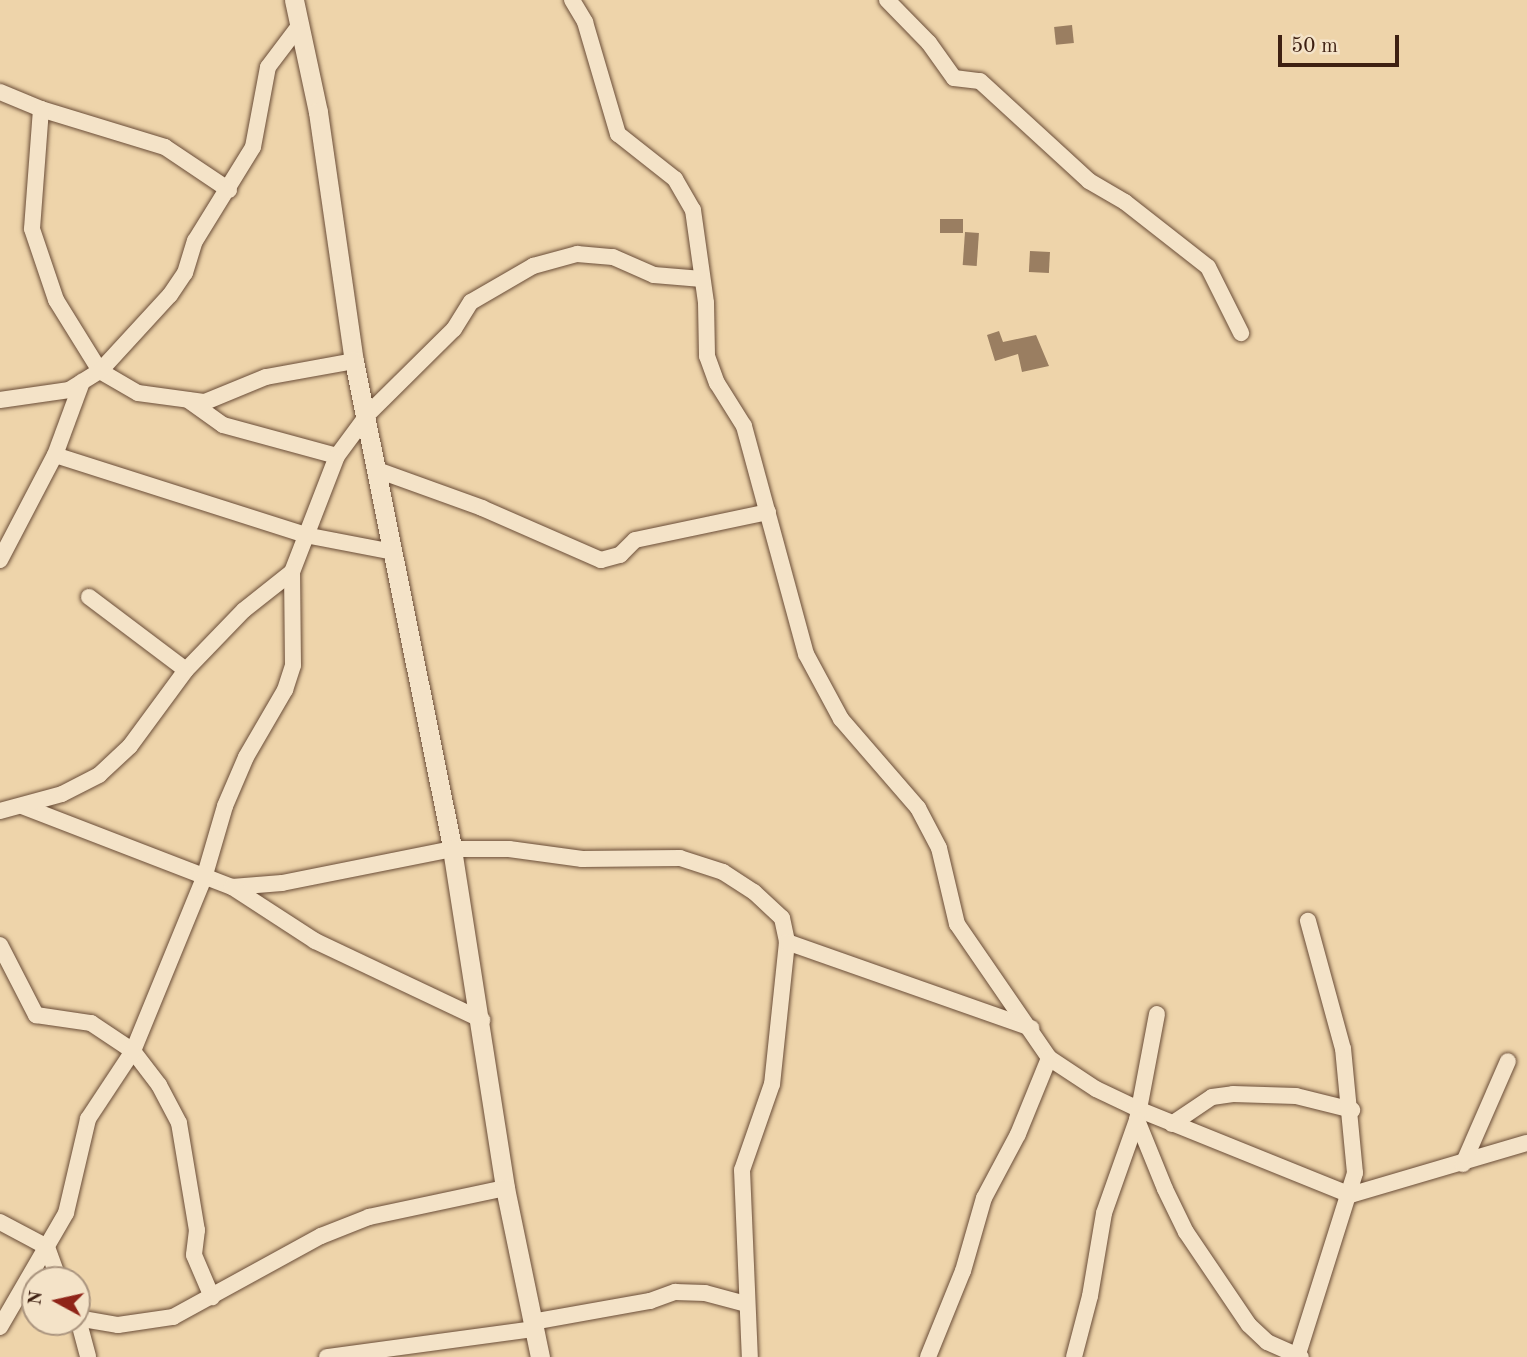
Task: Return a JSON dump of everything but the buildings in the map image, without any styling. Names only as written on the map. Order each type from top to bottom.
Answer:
[{"type":"street","points":[[294,0],[318,112],[354,361],[380,471],[393,552],[452,849],[482,1020],[505,1188],[540,1357]]},
{"type":"street","points":[[572,0],[585,22],[618,134],[675,179],[693,210],[708,356],[717,383],[744,426],[806,653],[841,719],[918,808],[939,848],[957,924],[1031,1028],[1049,1058],[1138,1116],[1172,1124],[1350,1195],[1527,1143]]},
{"type":"street","points":[[887,0],[929,43],[954,78],[980,81],[1089,181],[1125,202],[1208,267],[1241,333]]},
{"type":"street","points":[[0,400],[69,390],[100,371],[170,295],[185,273],[195,241],[253,148],[268,67],[299,26]]},
{"type":"street","points":[[0,92],[41,109],[152,142],[229,190]]},
{"type":"street","points":[[41,109],[32,229],[56,300],[100,371],[138,393],[188,400],[220,399],[266,377],[354,361]]},
{"type":"street","points":[[0,1327],[66,1213],[88,1119],[133,1051],[204,878],[230,794],[285,690],[293,665],[292,572],[337,456],[368,414],[454,329],[471,302],[533,266],[577,254],[613,257],[654,275],[702,279]]},
{"type":"street","points":[[0,560],[55,455],[82,382]]},
{"type":"street","points":[[188,400],[223,425],[337,456]]},
{"type":"street","points":[[55,455],[305,535],[393,552]]},
{"type":"street","points":[[380,471],[482,508],[601,560],[620,555],[635,540],[768,512]]},
{"type":"street","points":[[0,811],[62,794],[99,775],[130,746],[186,670],[244,610],[292,572]]},
{"type":"street","points":[[89,597],[186,670]]},
{"type":"street","points":[[22,806],[232,887],[315,941],[482,1020]]},
{"type":"street","points":[[232,887],[282,883],[452,849],[509,849],[582,859],[680,858],[723,872],[754,892],[782,918],[787,943],[772,1084],[743,1170],[750,1357]]},
{"type":"street","points":[[1138,1116],[1186,1232],[1219,1283],[1267,1342],[1298,1357],[1355,1172],[1352,1110],[1343,1049],[1308,921]]},
{"type":"street","points":[[787,943],[1031,1028]]},
{"type":"street","points":[[0,945],[36,1015],[91,1023],[133,1051],[179,1123],[197,1230],[194,1255],[212,1297]]},
{"type":"street","points":[[1074,1357],[1090,1296],[1104,1213],[1138,1116],[1157,1014]]},
{"type":"street","points":[[928,1357],[963,1271],[984,1198],[1018,1134],[1049,1058]]},
{"type":"street","points":[[1462,1164],[1507,1061]]},
{"type":"street","points":[[1172,1124],[1212,1097],[1233,1094],[1296,1096],[1352,1110]]},
{"type":"street","points":[[91,1320],[150,1324],[212,1297],[321,1236],[369,1217],[505,1188]]},
{"type":"street","points":[[0,1222],[47,1247],[53,1266]]},
{"type":"street","points":[[327,1357],[533,1325],[650,1301],[675,1292],[705,1293],[746,1304]]},
{"type":"street","points":[[82,1336],[88,1357]]}]
